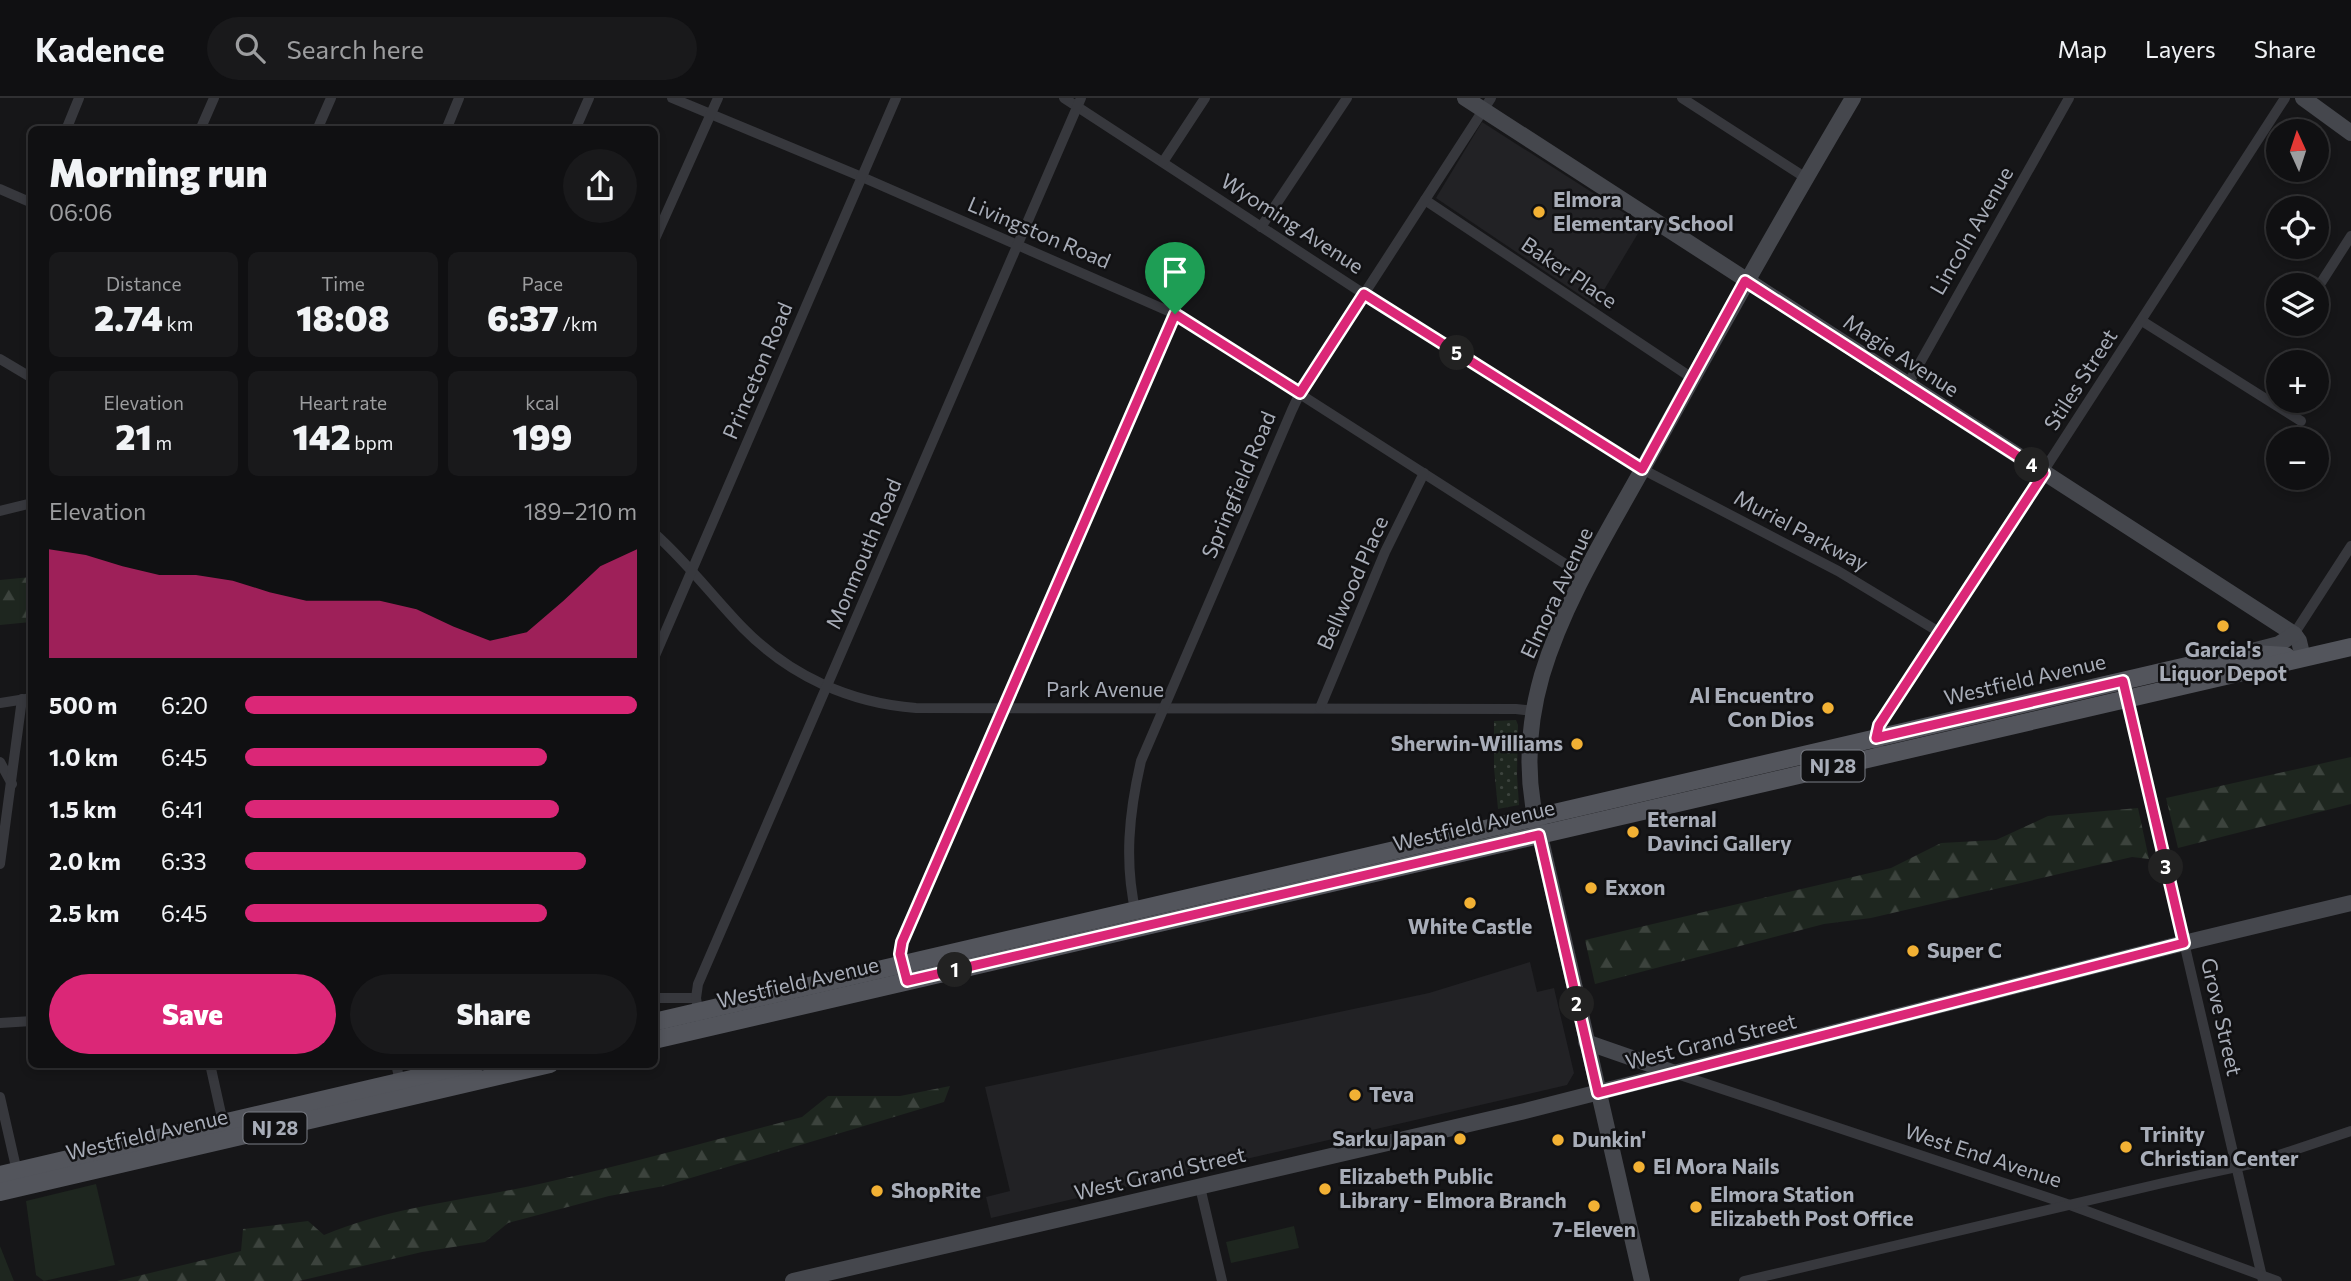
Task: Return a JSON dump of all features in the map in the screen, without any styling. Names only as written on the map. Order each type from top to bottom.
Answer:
[{"type":"main road","name":"Westfield Avenue","points":[[658,1021],[905,973],[2125,689],[2351,647]]},
{"type":"main road","name":"Westfield Avenue","points":[[2125,689],[2217,659],[2255,654],[2303,658]]},
{"type":"main road","name":"Westfield Avenue","points":[[658,1038],[698,1013]]},
{"type":"main road","name":"Westfield Avenue","points":[[0,1192],[13,1177],[225,1131],[400,1081],[458,1068]]},
{"type":"main road","name":"Westfield Avenue","points":[[400,1081],[514,1068]]},
{"type":"street","points":[[68,126],[79,98]]},
{"type":"street","points":[[202,126],[214,98]]},
{"type":"street","points":[[319,126],[331,98]]},
{"type":"street","points":[[448,126],[459,98]]},
{"type":"street","points":[[577,126],[589,98]]},
{"type":"street","name":"Livingston Road","points":[[672,98],[862,177],[1175,314],[1584,576]]},
{"type":"street","points":[[658,233],[718,98]]},
{"type":"street","name":"Princeton Road","points":[[658,650],[896,98]]},
{"type":"street","name":"Wyoming Avenue","points":[[1065,98],[1079,102],[1261,227],[1642,469]]},
{"type":"street","points":[[1163,162],[1205,98]]},
{"type":"street","points":[[1261,227],[1347,98]]},
{"type":"street","name":"Magie Avenue","points":[[1465,98],[1487,104],[1745,281],[2294,634]]},
{"type":"street","points":[[1682,98],[1806,178]]},
{"type":"street","name":"Elmora Avenue","points":[[1642,1281],[1538,826],[1530,772],[1534,711],[1552,645],[1584,576],[1745,281],[1853,98]]},
{"type":"street","name":"Lincoln Avenue","points":[[1908,384],[2069,98]]},
{"type":"street","name":"Stiles Street","points":[[1878,747],[1879,725],[2285,98]]},
{"type":"street","points":[[2303,98],[2351,132]]},
{"type":"street","name":"Monmouth Road","points":[[698,1013],[698,984],[1079,102]]},
{"type":"street","name":"Springfield Road","points":[[1137,919],[1129,872],[1129,830],[1141,761],[1300,393],[1487,104]]},
{"type":"street","points":[[0,190],[28,201]]},
{"type":"street","name":"Baker Place","points":[[1425,200],[1692,378]]},
{"type":"street","points":[[2327,273],[2351,236]]},
{"type":"street","points":[[905,973],[900,954],[902,942],[1175,314]]},
{"type":"street","points":[[2142,321],[2301,421]]},
{"type":"street","points":[[0,359],[28,376]]},
{"type":"street","name":"Muriel Parkway","points":[[1642,469],[1838,571],[1939,632]]},
{"type":"street","name":"Bellwood Place","points":[[1320,708],[1385,552],[1424,473]]},
{"type":"street","points":[[0,511],[28,504]]},
{"type":"street","name":"Park Avenue","points":[[658,537],[742,628],[771,655],[827,687],[890,705],[916,708],[1534,711]]},
{"type":"street","points":[[2217,659],[2269,647],[2294,634],[2351,546]]},
{"type":"street","points":[[2294,634],[2303,658]]},
{"type":"street","name":"Grove Street","points":[[2125,689],[2263,1278]]},
{"type":"street","points":[[0,703],[27,699],[0,864]]},
{"type":"street","points":[[0,762],[12,784]]},
{"type":"street","name":"West Grand Street","points":[[800,1280],[1598,1093],[2351,903]]},
{"type":"street","points":[[658,999],[698,1013]]},
{"type":"street","points":[[0,1024],[28,1021]]},
{"type":"street","points":[[1586,1042],[1675,1073]]},
{"type":"street","points":[[211,1068],[225,1131]]},
{"type":"street","name":"West End Avenue","points":[[1675,1073],[2070,1205],[2277,1281]]},
{"type":"street","points":[[0,1097],[13,1177]]},
{"type":"street","points":[[1744,1281],[2237,1167],[2351,1130]]},
{"type":"street","points":[[1200,1186],[1222,1281]]},
{"type":"shaded area","name":"Elmora Elementary School","points":[[1482,122],[1643,225],[1595,305],[1436,198]]},
{"type":"shaded area","points":[[1530,962],[1537,992],[1554,988],[1574,1073],[1567,1085],[991,1218],[986,1197],[1010,1191],[985,1087],[1429,993]]},
{"type":"green space","points":[[28,577],[28,622],[0,625],[0,580]]},
{"type":"green space","points":[[1516,720],[1519,805],[1498,809],[1494,768],[1494,721]]},
{"type":"green space","points":[[2351,757],[2351,804],[2178,848],[2166,798]]},
{"type":"green space","points":[[2138,808],[2149,859],[2132,857],[1871,918],[1824,924],[1595,984],[1585,940],[1891,868],[1941,843],[1996,840],[2048,816]]},
{"type":"green space","points":[[950,1086],[944,1102],[664,1186],[609,1196],[508,1223],[485,1242],[422,1252],[299,1281],[117,1281],[241,1251],[243,1229],[308,1221],[324,1235],[406,1210],[580,1175],[802,1117],[828,1096],[900,1096]]},
{"type":"green space","points":[[96,1184],[115,1265],[44,1281],[36,1275],[26,1201]]},
{"type":"green space","points":[[1294,1226],[1299,1248],[1231,1263],[1226,1242]]},
{"type":"green space","points":[[0,1246],[14,1281],[0,1281]]},
{"type":"place","name":"Elmora Elementary School","points":[[1539,212]]},
{"type":"place","name":"Garcia's Liquor Depot","points":[[2223,626]]},
{"type":"place","name":"Al Encuentro Con Dios","points":[[1828,708]]},
{"type":"place","name":"Sherwin-Williams","points":[[1577,744]]},
{"type":"place","name":"Eternal Davinci Gallery","points":[[1633,832]]},
{"type":"place","name":"Exxon","points":[[1591,888]]},
{"type":"place","name":"White Castle","points":[[1470,903]]},
{"type":"place","name":"Super C","points":[[1913,951]]},
{"type":"place","name":"Teva","points":[[1355,1095]]},
{"type":"place","name":"Sarku Japan","points":[[1460,1139]]},
{"type":"place","name":"Dunkin'","points":[[1558,1140]]},
{"type":"place","name":"Trinity Christian Center","points":[[2126,1147]]},
{"type":"place","name":"El Mora Nails","points":[[1639,1167]]},
{"type":"place","name":"Elizabeth Public Library - Elmora Branch","points":[[1325,1189]]},
{"type":"place","name":"ShopRite","points":[[877,1191]]},
{"type":"place","name":"7-Eleven","points":[[1594,1206]]},
{"type":"place","name":"Elmora Station Elizabeth Post Office","points":[[1696,1207]]},
{"type":"route","points":[[1745,281],[2044,473],[1879,725],[1876,738],[2123,681],[2184,943],[1598,1093],[1539,835],[907,981],[900,954],[902,942],[1175,314],[1300,393],[1364,294],[1642,469],[1745,281]]}]
